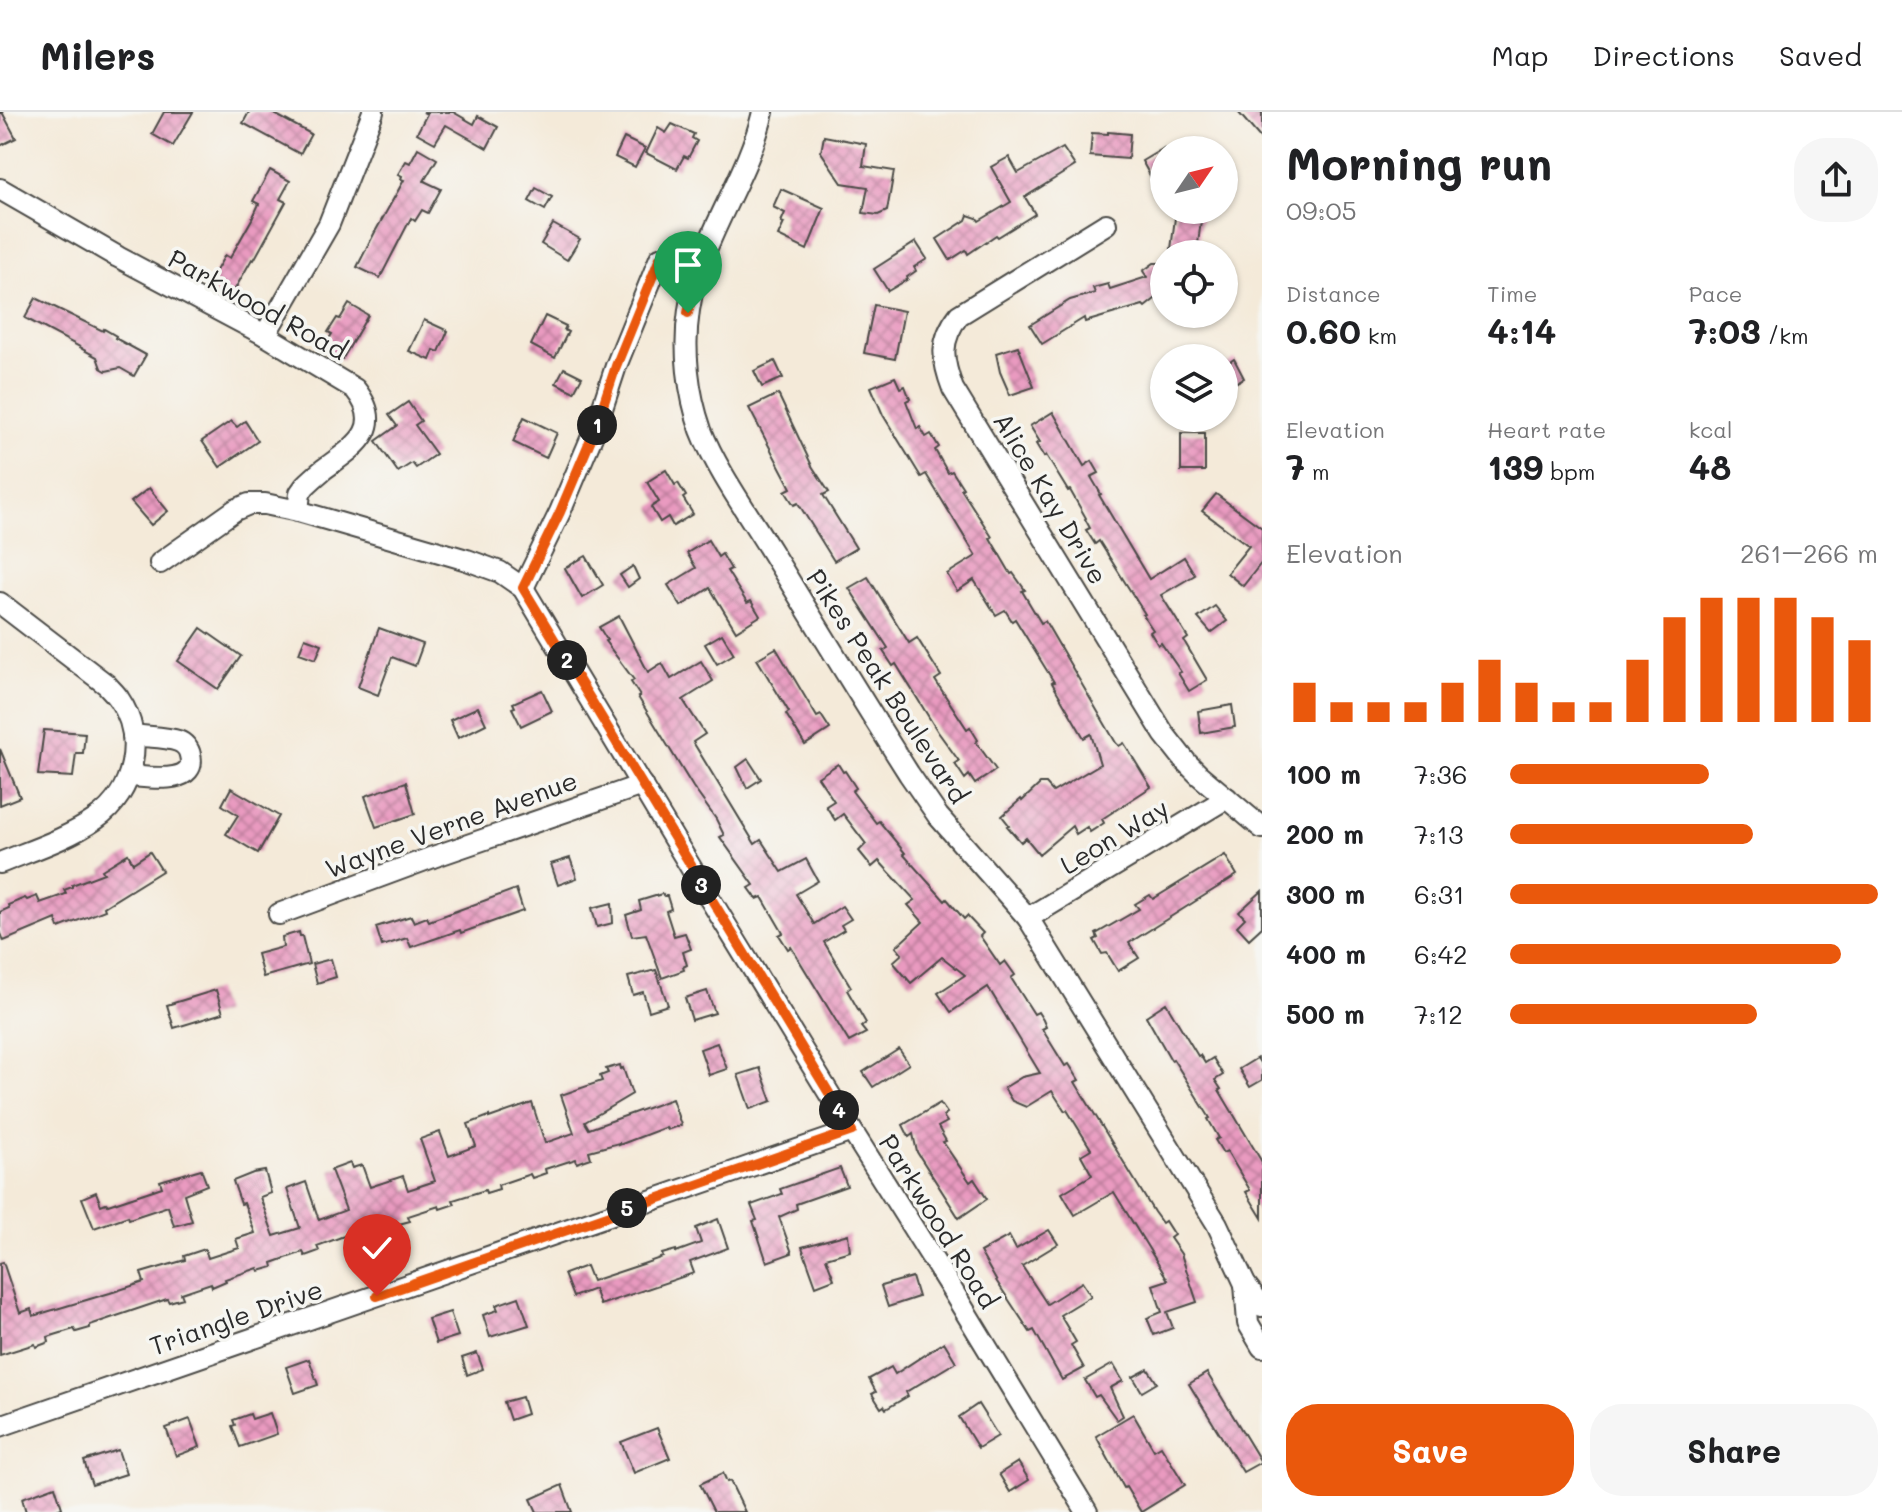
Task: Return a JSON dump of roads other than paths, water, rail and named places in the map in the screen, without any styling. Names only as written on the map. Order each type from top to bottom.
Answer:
[{"type":"street","points":[[265,335],[329,224],[372,112]]},
{"type":"street","name":"Pikes Peak Boulevard","points":[[763,112],[757,136],[698,271],[688,313],[688,367],[702,432],[909,774],[938,816],[1028,918],[1217,1224],[1245,1284],[1262,1306]]},
{"type":"street","name":"Parkwood Road","points":[[0,189],[118,257],[265,335],[355,389],[367,411],[366,431],[358,444],[305,486],[300,493],[298,511]]},
{"type":"street","name":"Alice Kay Drive","points":[[1106,224],[959,315],[947,334],[944,358],[953,389],[1164,734],[1186,762],[1262,828]]},
{"type":"street","points":[[523,588],[596,427],[616,366],[660,258],[698,271]]},
{"type":"street","name":"Parkwood Road","points":[[160,563],[235,510],[249,504],[265,504],[467,560],[500,572],[523,588],[1087,1512]]},
{"type":"street","points":[[0,603],[107,685],[120,700],[129,718],[134,754],[130,776],[120,795],[95,820],[0,863]]},
{"type":"street","points":[[130,776],[178,777],[188,770],[192,758],[188,748],[179,741],[133,735]]},
{"type":"street","name":"Wayne Verne Avenue","points":[[279,914],[642,785]]},
{"type":"street","name":"Leon Way","points":[[1028,918],[1227,798]]},
{"type":"street","name":"Triangle Drive","points":[[0,1426],[852,1131]]},
{"type":"street","name":"Pikes Peak Boulevard","points":[[1245,1284],[1248,1323],[1262,1347]]}]
